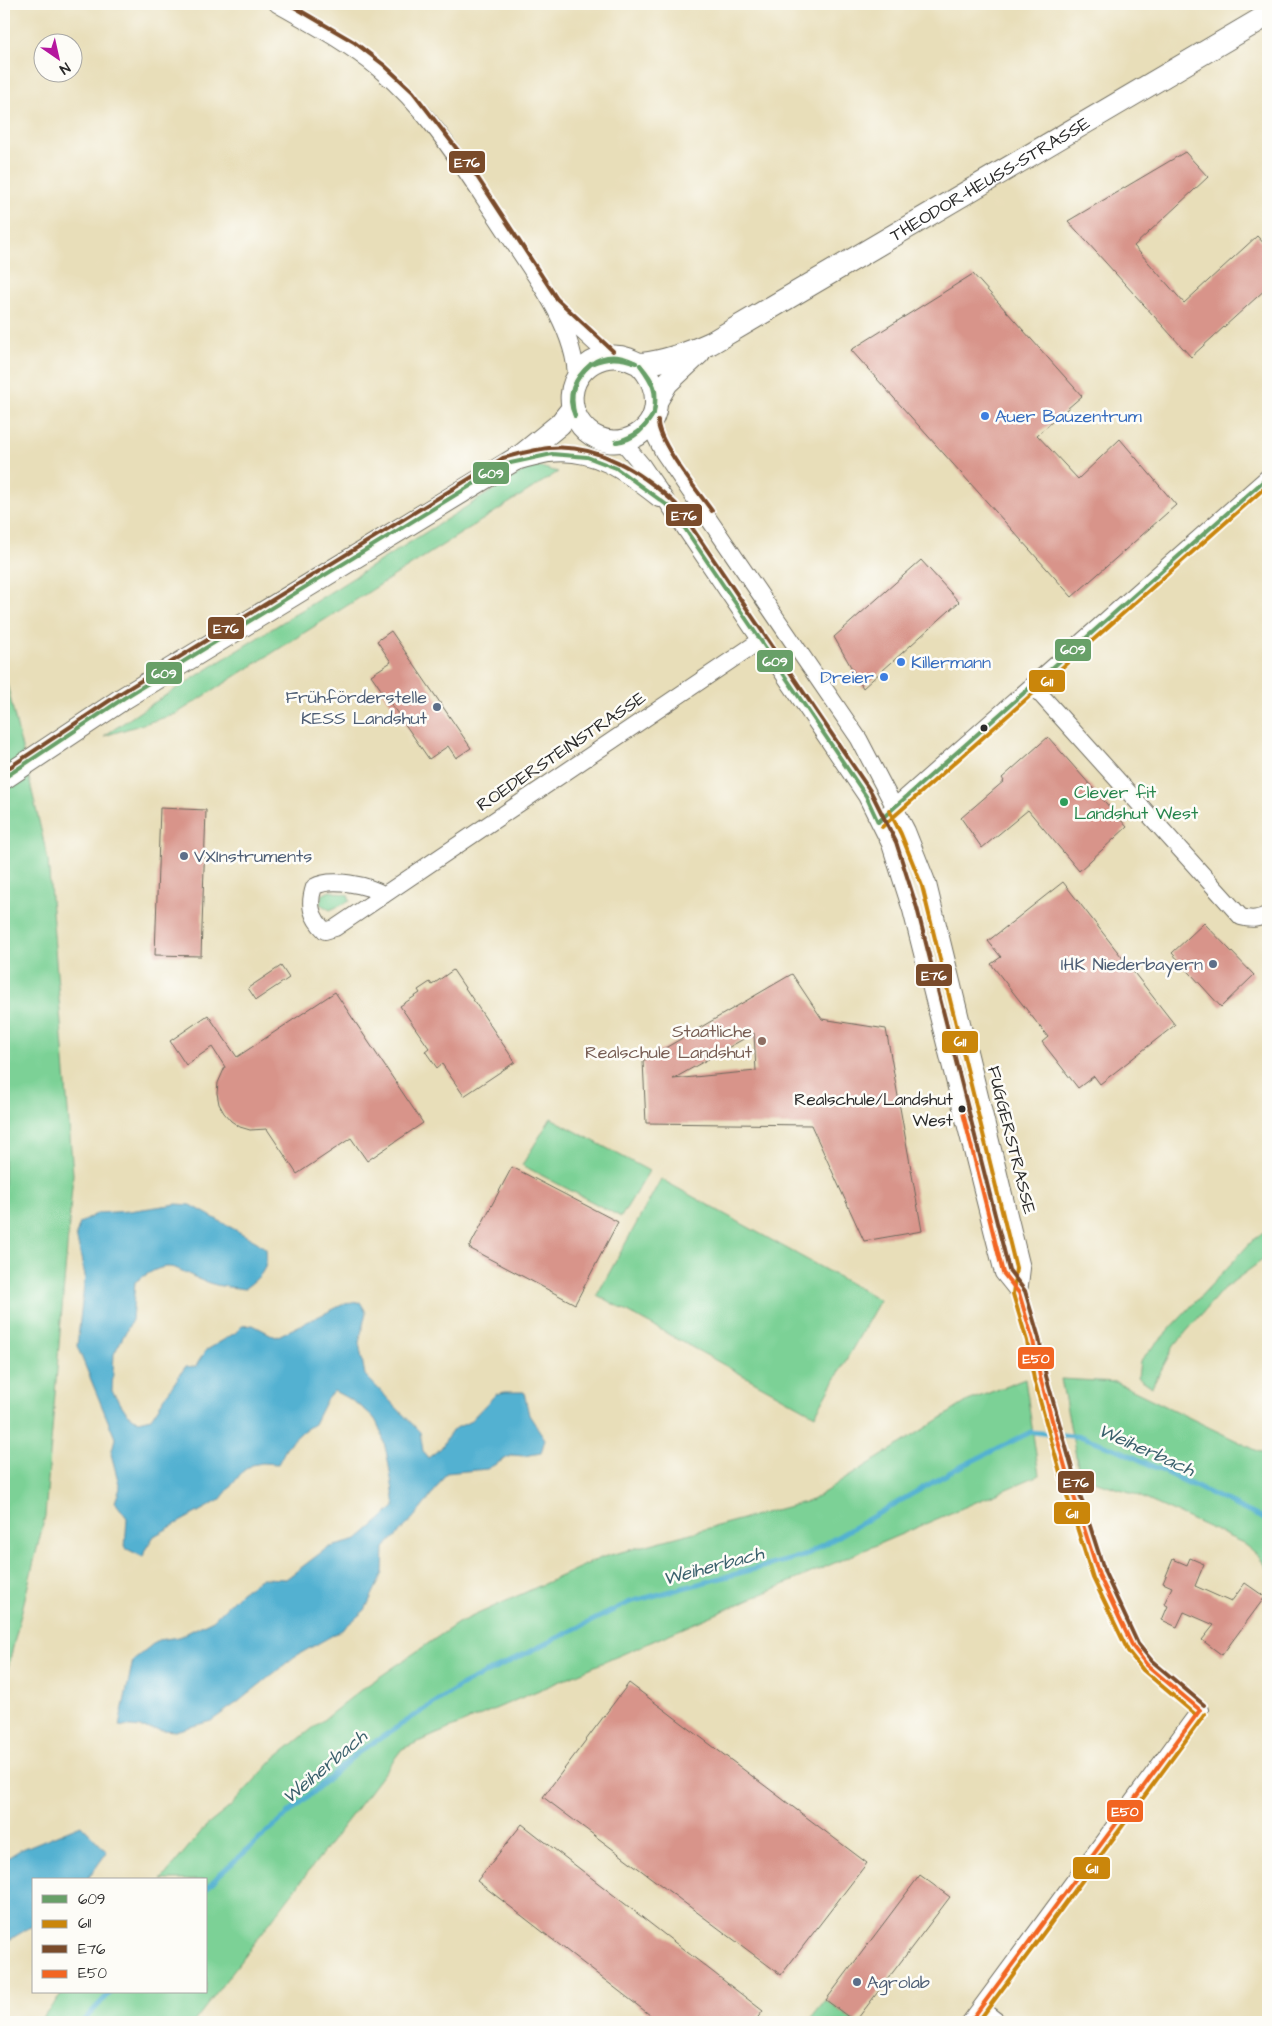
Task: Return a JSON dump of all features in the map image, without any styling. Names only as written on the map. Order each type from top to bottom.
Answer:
[{"type":"main road","name":"THEODOR-HEUSS-STRASSE","points":[[609,356],[620,356],[639,364],[664,361],[712,343],[1268,16]]},
{"type":"main road","name":"THEODOR-HEUSS-STRASSE","points":[[618,442],[638,434],[668,383],[712,343]]},
{"type":"main road","points":[[609,356],[590,363],[576,379],[572,393],[572,409],[582,427],[589,434],[608,442],[618,442]]},
{"type":"main road","points":[[639,364],[652,380],[654,409]]},
{"type":"main road","points":[[4,778],[124,698],[514,459],[560,424],[572,409]]},
{"type":"main road","points":[[514,459],[562,439],[589,434]]},
{"type":"street","points":[[277,4],[350,47],[380,70],[408,96],[465,169],[552,303],[576,365],[576,379]]},
{"type":"street","points":[[552,303],[609,356]]},
{"type":"street","name":"FUGGERSTRASSE","points":[[654,409],[651,428],[663,452],[859,738],[907,831],[928,884],[1022,1268],[1019,1293]]},
{"type":"street","name":"FUGGERSTRASSE","points":[[618,442],[626,446],[642,465],[761,640],[866,796],[890,844],[911,910],[1003,1273],[1019,1293],[1033,1340],[1040,1377],[1069,1482],[1099,1575],[1133,1647],[1148,1665],[1200,1710],[976,2016]]},
{"type":"street","points":[[514,459],[550,454],[576,453],[595,457],[628,475],[671,508]]},
{"type":"street","points":[[878,822],[1268,477]]},
{"type":"street","name":"ROEDERSTEINSTRASSE","points":[[384,895],[761,640]]},
{"type":"street","points":[[1032,685],[1241,918],[1261,918],[1268,914]]},
{"type":"street","points":[[976,2016],[998,2022]]},
{"type":"green space","points":[[533,465],[558,472],[176,714],[104,736],[144,709]]},
{"type":"green space","points":[[4,671],[48,860],[73,1174],[45,1516],[4,1684]]},
{"type":"green space","points":[[330,891],[348,895],[350,901],[330,910],[320,904],[322,895]]},
{"type":"green space","points":[[551,1118],[649,1171],[621,1217],[522,1165]]},
{"type":"green space","points":[[661,1179],[880,1300],[815,1415],[597,1295]]},
{"type":"green space","points":[[1268,1229],[1268,1256],[1223,1289],[1174,1346],[1152,1387],[1138,1377],[1140,1361],[1255,1238]]},
{"type":"green space","points":[[1025,1379],[1039,1475],[402,1749],[194,2022],[38,2022],[62,1994],[208,1994],[208,1878],[163,1878],[205,1827],[230,1807],[274,1759],[362,1689],[458,1623],[603,1557],[812,1500],[968,1401]]},
{"type":"green space","points":[[1061,1379],[1116,1382],[1268,1456],[1268,1569],[1258,1555],[1243,1543],[1130,1492],[1080,1477]]},
{"type":"green space","points":[[826,2000],[855,2022],[808,2022]]},
{"type":"water","points":[[177,1204],[191,1205],[257,1242],[266,1249],[266,1263],[259,1276],[244,1289],[213,1284],[180,1270],[166,1267],[158,1269],[135,1282],[132,1320],[114,1354],[112,1391],[127,1413],[138,1421],[151,1418],[185,1367],[196,1366],[205,1351],[235,1333],[242,1326],[253,1325],[276,1337],[344,1304],[360,1302],[366,1312],[359,1343],[365,1375],[420,1432],[423,1451],[428,1458],[441,1448],[452,1430],[469,1422],[496,1394],[505,1392],[524,1392],[529,1415],[545,1439],[541,1453],[524,1456],[512,1455],[487,1469],[446,1473],[418,1513],[384,1548],[383,1573],[365,1610],[342,1630],[294,1657],[211,1721],[175,1731],[119,1726],[133,1660],[158,1640],[179,1637],[213,1620],[241,1592],[262,1578],[286,1579],[327,1548],[357,1540],[395,1507],[388,1459],[378,1424],[364,1409],[334,1391],[326,1400],[314,1424],[288,1445],[278,1464],[262,1463],[252,1465],[243,1471],[220,1500],[154,1536],[143,1557],[125,1548],[127,1518],[115,1502],[120,1488],[111,1454],[115,1438],[77,1346],[85,1276],[76,1235],[80,1223],[98,1213],[129,1211]]},
{"type":"water","points":[[81,1825],[107,1852],[88,1878],[32,1878],[32,1926],[4,1943],[4,1860],[20,1850]]},
{"type":"building","points":[[1185,152],[1208,177],[1134,246],[1184,303],[1257,236],[1268,248],[1268,287],[1191,357],[1068,221]]},
{"type":"building","name":"Auer Bauzentrum","points":[[973,274],[1082,396],[1037,435],[1078,479],[1120,439],[1176,505],[1072,597],[851,350]]},
{"type":"building","points":[[921,560],[959,602],[863,688],[834,637]]},
{"type":"building","points":[[391,631],[471,748],[456,758],[448,746],[429,759],[371,675],[391,662],[377,641]]},
{"type":"building","name":"Clever fit Landshut West","points":[[1048,737],[1127,827],[1079,871],[1028,810],[982,848],[961,818],[1004,781],[1002,778]]},
{"type":"building","points":[[160,808],[206,810],[201,956],[155,955]]},
{"type":"building","points":[[1063,882],[1175,1025],[1100,1084],[1094,1076],[1078,1088],[1042,1042],[1048,1037],[991,964],[1001,957],[988,941]]},
{"type":"building","name":"IHK Niederbayern","points":[[1204,923],[1254,975],[1221,1007],[1172,953]]},
{"type":"building","points":[[281,966],[289,978],[256,1000],[248,988]]},
{"type":"building","points":[[453,970],[515,1062],[464,1096],[442,1064],[437,1068],[425,1051],[429,1048],[400,1006],[420,993],[418,990],[430,982],[432,985]]},
{"type":"building","points":[[792,974],[822,1019],[886,1029],[922,1231],[864,1241],[811,1125],[646,1123],[643,1061]],"holes":[[[754,1033],[756,1071],[673,1079]]]},
{"type":"building","points":[[335,992],[423,1123],[367,1161],[351,1138],[297,1174],[267,1129],[250,1130],[240,1127],[224,1113],[219,1104],[217,1093],[218,1083],[225,1067],[212,1047],[186,1065],[170,1041],[208,1015],[237,1057]]},
{"type":"building","points":[[512,1167],[618,1222],[575,1304],[469,1248]]},
{"type":"building","points":[[1190,1558],[1204,1564],[1195,1586],[1231,1602],[1245,1583],[1265,1597],[1222,1655],[1202,1640],[1214,1625],[1184,1612],[1177,1627],[1162,1620],[1168,1606],[1164,1604],[1172,1587],[1163,1583],[1173,1559],[1187,1565]]},
{"type":"building","points":[[629,1683],[867,1863],[781,1975],[543,1797]]},
{"type":"building","points":[[522,1824],[763,2011],[754,2022],[659,2022],[477,1881]]},
{"type":"building","points":[[920,1875],[950,1897],[855,2022],[826,2000]]},
{"type":"waterway","name":"Weiherbach","points":[[208,1887],[221,1873],[356,1754],[462,1685],[630,1602],[804,1556],[954,1470],[1031,1432],[1083,1437],[1121,1451],[1268,1521]]},
{"type":"waterway","name":"Weiherbach","points":[[82,2022],[109,1994]]},
{"type":"transit line","name":"E76","points":[[289,4],[354,42],[384,65],[413,92],[470,166],[557,299],[613,351]]},
{"type":"transit line","name":"609","points":[[591,364],[602,358],[614,356],[636,363]]},
{"type":"transit line","name":"609","points":[[591,364],[614,359],[636,363]]},
{"type":"transit line","name":"609","points":[[575,416],[571,401],[573,387],[580,375],[591,364]]},
{"type":"transit line","name":"609","points":[[575,416],[572,400],[574,387],[576,381],[591,364]]},
{"type":"transit line","name":"609","points":[[640,365],[649,376],[654,387],[656,398],[654,413]]},
{"type":"transit line","name":"609","points":[[640,365],[653,387],[655,398],[654,413]]},
{"type":"transit line","name":"609","points":[[616,442],[634,436],[647,424],[654,413]]},
{"type":"transit line","name":"609","points":[[616,442],[638,432],[654,413]]},
{"type":"transit line","name":"E76","points":[[658,420],[659,429],[671,453],[712,511]]},
{"type":"transit line","name":"E76","points":[[4,771],[121,693],[503,458],[549,448],[585,450],[618,462],[663,492],[676,504],[871,792],[896,842],[917,908],[1009,1270],[1025,1291],[1039,1338],[1046,1376],[1075,1479],[1105,1573],[1138,1644],[1152,1661],[1204,1705]]},
{"type":"transit line","name":"609","points":[[4,778],[124,698],[506,464],[552,454],[587,457],[616,468],[671,508],[866,796],[878,822]]},
{"type":"transit line","name":"609","points":[[878,822],[1268,477]]},
{"type":"transit line","name":"611","points":[[882,827],[1268,485]]},
{"type":"transit line","name":"611","points":[[889,810],[922,886],[1016,1268],[1013,1294],[1027,1341],[1034,1379],[1063,1483],[1093,1578],[1128,1651],[1143,1670],[1196,1715]]},
{"type":"transit line","name":"E50","points":[[962,1109],[1003,1273],[1019,1293],[1069,1481],[1099,1575],[1133,1647],[1147,1665],[1200,1710],[970,2022]]},
{"type":"transit line","name":"611","points":[[978,2022],[1205,1714]]},
{"type":"place","name":"Auer Bauzentrum","points":[[985,416]]},
{"type":"place","name":"Killermann","points":[[901,662]]},
{"type":"place","name":"Dreier","points":[[884,677]]},
{"type":"place","name":"Frühförderstelle KESS Landshut","points":[[437,707]]},
{"type":"place","name":"Clever fit Landshut West","points":[[1064,802]]},
{"type":"place","name":"VXInstruments","points":[[184,856]]},
{"type":"place","name":"IHK Niederbayern","points":[[1213,964]]},
{"type":"place","name":"Staatliche Realschule Landshut","points":[[762,1041]]},
{"type":"place","name":"Realschule/Landshut West","points":[[962,1109]]},
{"type":"place","name":"Agrolab","points":[[857,1982]]}]
